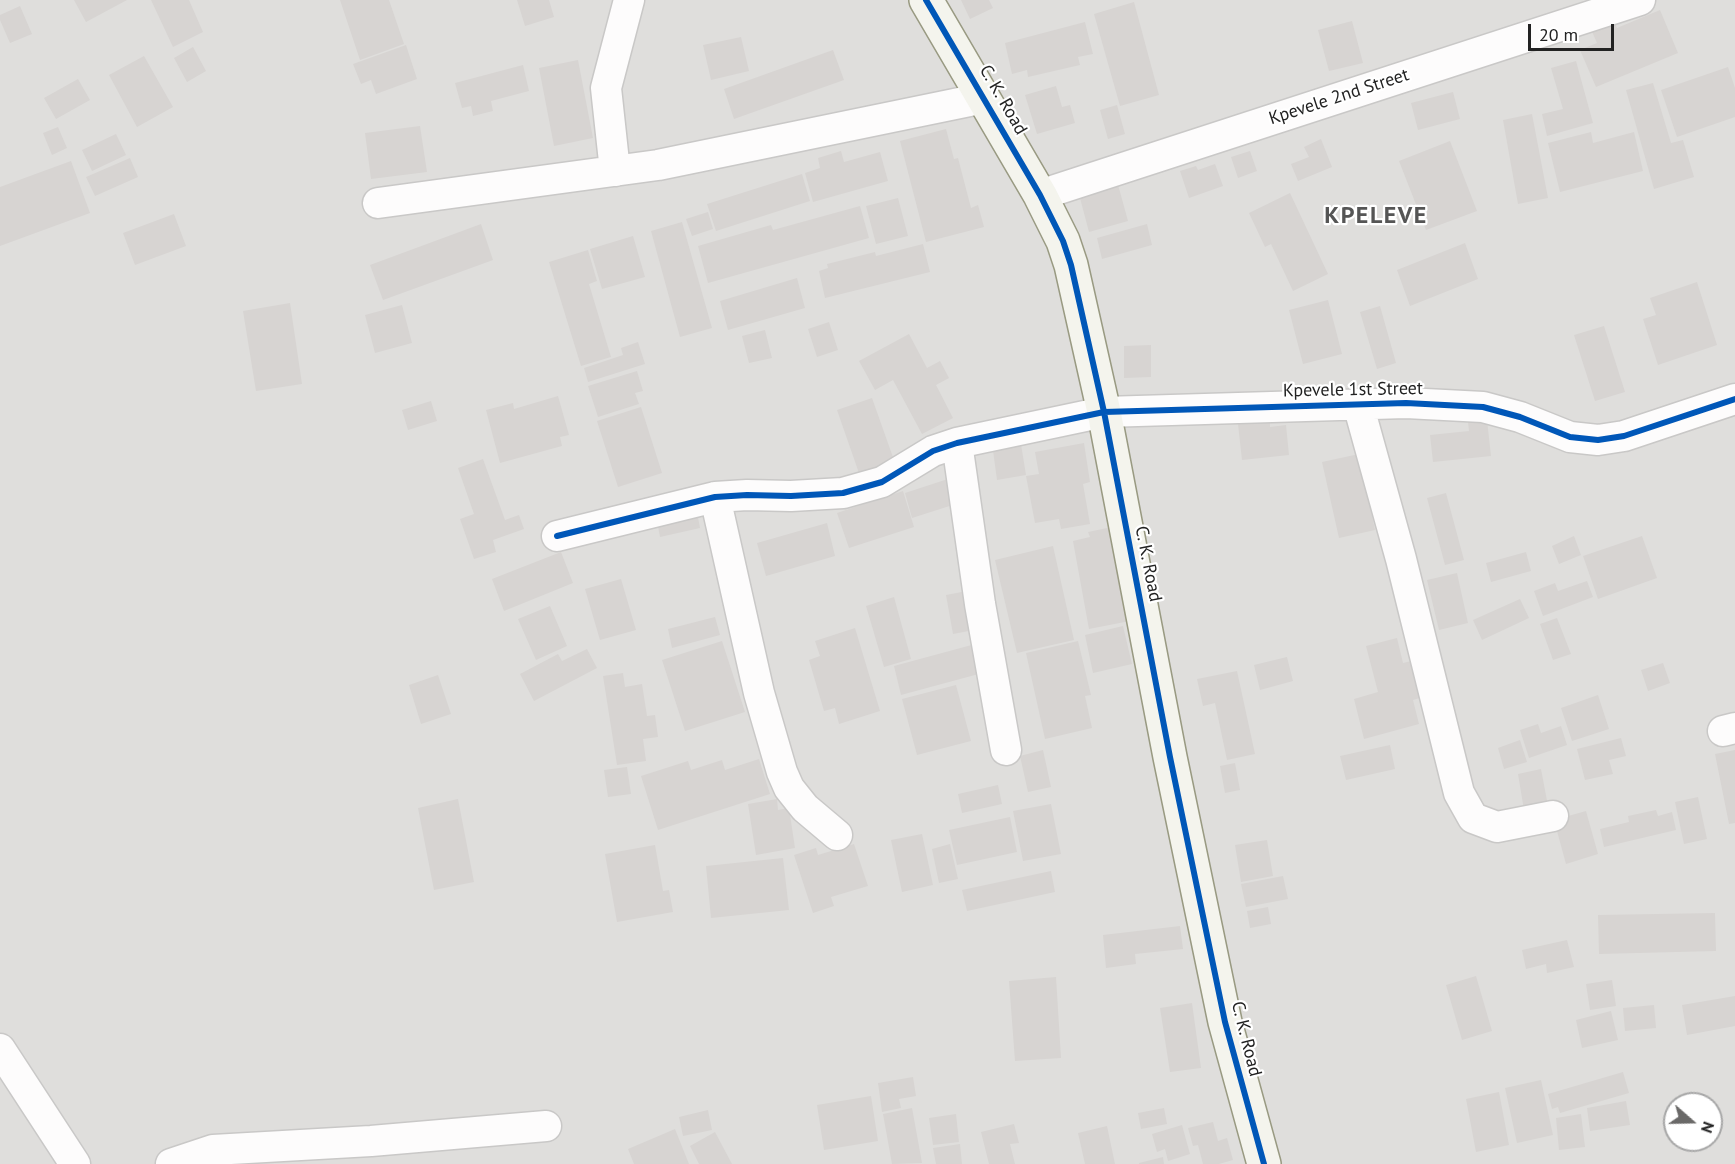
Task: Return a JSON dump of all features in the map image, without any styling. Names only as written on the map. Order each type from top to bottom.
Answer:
[{"type":"street","points":[[615,171],[606,88],[629,0]]},
{"type":"street","name":"C. K. Road","points":[[926,0],[1040,195],[1063,241],[1071,265],[1104,412],[1170,757],[1225,1022],[1264,1164]]},
{"type":"street","name":"Kpevele 2nd Street","points":[[1040,195],[1640,0]]},
{"type":"street","points":[[378,203],[658,165],[984,98]]},
{"type":"street","name":"Kpevele 1st Street","points":[[556,536],[715,497],[843,493],[882,482],[933,451],[957,443],[1104,412],[1406,403],[1483,407],[1520,417],[1570,437],[1598,440],[1624,436],[1735,399]]},
{"type":"street","points":[[1358,404],[1401,559],[1459,793],[1473,818],[1497,827],[1553,816]]},
{"type":"street","points":[[957,443],[980,604],[1006,750]]},
{"type":"street","points":[[715,497],[759,693],[782,772],[789,788],[805,808],[837,835]]},
{"type":"street","points":[[0,1049],[75,1164]]},
{"type":"street","points":[[171,1164],[213,1150],[371,1141],[546,1126]]},
{"type":"shaded area","points":[[0,0],[1735,0],[1735,1164],[0,1164]]},
{"type":"building","points":[[74,0],[127,0],[86,22]]},
{"type":"building","points":[[151,0],[189,0],[203,32],[173,47]]},
{"type":"building","points":[[340,0],[389,0],[404,44],[360,60]]},
{"type":"building","points":[[517,0],[549,0],[554,17],[525,26]]},
{"type":"building","points":[[961,0],[989,0],[993,8],[970,19]]},
{"type":"building","points":[[1134,2],[1159,95],[1120,106],[1094,14]]},
{"type":"building","points":[[20,6],[32,34],[10,43],[0,15]]},
{"type":"building","points":[[1660,10],[1678,53],[1596,87],[1580,50],[1597,43],[1590,27],[1613,18],[1617,28]]},
{"type":"building","points":[[1352,21],[1363,63],[1329,71],[1318,30]]},
{"type":"building","points":[[1085,22],[1093,54],[1078,57],[1080,65],[1028,77],[1027,70],[1012,74],[1005,43]]},
{"type":"building","points":[[741,37],[749,71],[711,80],[703,45]]},
{"type":"building","points":[[406,45],[417,79],[376,94],[371,80],[361,84],[353,64]]},
{"type":"building","points":[[193,47],[206,71],[187,82],[174,58]]},
{"type":"building","points":[[833,50],[844,80],[734,119],[724,89]]},
{"type":"building","points":[[144,56],[173,107],[137,127],[109,75]]},
{"type":"building","points":[[578,60],[593,138],[554,146],[539,68]]},
{"type":"building","points":[[1576,61],[1593,123],[1547,136],[1542,114],[1563,109],[1551,68]]},
{"type":"building","points":[[523,65],[529,91],[491,101],[493,111],[473,116],[471,106],[462,108],[455,83]]},
{"type":"building","points":[[1728,67],[1735,88],[1735,117],[1677,137],[1661,90]]},
{"type":"building","points":[[78,79],[90,100],[56,119],[44,98]]},
{"type":"building","points":[[1653,83],[1671,143],[1683,140],[1694,177],[1654,189],[1626,90]]},
{"type":"building","points":[[1056,86],[1062,107],[1070,105],[1075,123],[1037,134],[1025,95]]},
{"type":"building","points":[[1453,92],[1460,119],[1418,130],[1411,103]]},
{"type":"building","points":[[1117,105],[1125,134],[1108,139],[1100,110]]},
{"type":"building","points":[[1532,114],[1548,198],[1518,204],[1503,120]]},
{"type":"building","points":[[420,126],[427,172],[371,179],[365,133]]},
{"type":"building","points":[[58,127],[67,148],[52,155],[43,133]]},
{"type":"building","points":[[946,129],[954,159],[958,158],[971,208],[978,205],[984,227],[926,242],[900,141]]},
{"type":"building","points":[[1591,132],[1593,143],[1634,132],[1643,171],[1560,192],[1548,143]]},
{"type":"building","points":[[116,134],[126,155],[92,171],[82,150]]},
{"type":"building","points":[[1321,139],[1332,167],[1298,181],[1291,164],[1309,157],[1304,147]]},
{"type":"building","points":[[1450,141],[1477,211],[1426,230],[1399,161]]},
{"type":"building","points":[[841,151],[844,162],[880,152],[888,181],[813,202],[805,173],[820,168],[818,158]]},
{"type":"building","points":[[1250,151],[1257,171],[1238,178],[1231,157]]},
{"type":"building","points":[[130,158],[138,177],[95,196],[86,177]]},
{"type":"building","points":[[71,161],[90,213],[0,246],[0,187]]},
{"type":"building","points":[[1215,164],[1223,186],[1189,198],[1180,171],[1196,166],[1198,170]]},
{"type":"building","points":[[802,174],[810,201],[716,231],[707,204]]},
{"type":"building","points":[[1117,181],[1128,221],[1089,232],[1080,198],[1101,192],[1099,186]]},
{"type":"building","points":[[1290,193],[1328,274],[1293,291],[1271,244],[1265,247],[1249,213]]},
{"type":"building","points":[[898,198],[908,236],[876,244],[866,206]]},
{"type":"building","points":[[860,206],[869,238],[708,283],[698,246],[771,225],[773,230]]},
{"type":"building","points":[[708,212],[713,229],[692,236],[686,219]]},
{"type":"building","points":[[174,214],[186,246],[135,265],[123,233]]},
{"type":"building","points":[[682,222],[712,328],[680,337],[651,231]]},
{"type":"building","points":[[481,224],[493,260],[383,300],[370,265]]},
{"type":"building","points":[[1147,224],[1152,245],[1102,259],[1097,238]]},
{"type":"building","points":[[633,236],[645,277],[602,289],[590,249]]},
{"type":"building","points":[[1465,243],[1478,279],[1410,306],[1397,270]]},
{"type":"building","points":[[923,244],[930,272],[825,298],[819,271],[828,268],[827,264],[875,252],[876,256]]},
{"type":"building","points":[[588,250],[597,281],[589,284],[611,357],[581,366],[549,262]]},
{"type":"building","points":[[797,278],[805,308],[728,330],[720,301]]},
{"type":"building","points":[[1697,282],[1717,345],[1658,365],[1643,319],[1656,315],[1650,298]]},
{"type":"building","points":[[1328,300],[1342,354],[1303,364],[1289,310]]},
{"type":"building","points":[[290,303],[302,384],[256,391],[243,311]]},
{"type":"building","points":[[402,305],[412,343],[375,353],[365,315]]},
{"type":"building","points":[[1380,306],[1396,363],[1377,369],[1360,312]]},
{"type":"building","points":[[829,322],[838,350],[817,357],[808,329]]},
{"type":"building","points":[[1604,326],[1625,392],[1595,401],[1574,335]]},
{"type":"building","points":[[765,330],[772,358],[749,363],[742,336]]},
{"type":"building","points":[[909,334],[927,368],[940,361],[949,378],[936,385],[953,418],[922,434],[893,380],[875,390],[859,361]]},
{"type":"building","points":[[638,342],[645,364],[588,382],[584,368],[623,355],[621,348]]},
{"type":"building","points":[[1151,345],[1151,377],[1124,378],[1124,346]]},
{"type":"building","points":[[637,371],[643,391],[635,393],[639,404],[598,417],[588,386]]},
{"type":"building","points":[[558,396],[569,435],[560,437],[562,446],[500,463],[486,410],[513,403],[514,409]]},
{"type":"building","points":[[872,398],[895,463],[860,476],[837,410]]},
{"type":"building","points":[[431,401],[437,421],[408,430],[402,410]]},
{"type":"building","points":[[641,407],[662,473],[618,487],[597,421]]},
{"type":"building","points":[[1487,420],[1491,456],[1433,462],[1430,435],[1469,431],[1468,422]]},
{"type":"building","points":[[1270,421],[1270,427],[1286,425],[1289,455],[1242,460],[1238,424]]},
{"type":"building","points":[[1020,438],[1026,475],[997,480],[992,443]]},
{"type":"building","points":[[1084,443],[1090,482],[1083,484],[1090,524],[1061,529],[1059,519],[1035,523],[1026,476],[1039,474],[1035,452]]},
{"type":"building","points":[[1359,454],[1375,530],[1339,538],[1322,462]]},
{"type":"building","points":[[483,459],[505,520],[519,515],[524,529],[493,540],[496,552],[474,559],[460,519],[474,514],[458,468]]},
{"type":"building","points":[[954,477],[962,502],[912,518],[905,493]]},
{"type":"building","points":[[903,491],[914,527],[849,548],[837,513]]},
{"type":"building","points":[[1446,493],[1464,560],[1445,565],[1427,498]]},
{"type":"building","points":[[696,507],[700,528],[660,537],[656,516]]},
{"type":"building","points":[[827,523],[835,556],[766,576],[757,543]]},
{"type":"building","points":[[1117,526],[1135,620],[1089,629],[1073,541],[1090,537],[1088,532]]},
{"type":"building","points":[[1574,536],[1581,555],[1559,564],[1552,546]]},
{"type":"building","points":[[1642,536],[1657,578],[1598,599],[1583,556]]},
{"type":"building","points":[[1053,546],[1074,640],[1017,653],[995,560]]},
{"type":"building","points":[[561,552],[573,583],[504,611],[492,579]]},
{"type":"building","points":[[1526,552],[1531,571],[1491,582],[1486,563]]},
{"type":"building","points":[[1457,573],[1468,623],[1439,630],[1427,580]]},
{"type":"building","points":[[621,579],[636,630],[600,640],[585,589]]},
{"type":"building","points":[[1587,581],[1593,597],[1543,616],[1534,591],[1555,583],[1558,591]]},
{"type":"building","points":[[967,591],[974,630],[953,634],[946,595]]},
{"type":"building","points":[[894,597],[911,659],[884,667],[866,606]]},
{"type":"building","points":[[1520,599],[1529,618],[1482,640],[1473,620]]},
{"type":"building","points":[[550,606],[567,646],[536,660],[518,619]]},
{"type":"building","points":[[715,617],[720,635],[672,648],[668,629]]},
{"type":"building","points":[[1557,618],[1571,654],[1553,660],[1540,624]]},
{"type":"building","points":[[1123,626],[1132,664],[1093,673],[1085,635]]},
{"type":"building","points":[[855,628],[880,711],[839,724],[835,708],[824,711],[809,660],[820,656],[815,641]]},
{"type":"building","points":[[1397,638],[1403,663],[1416,660],[1426,696],[1413,700],[1419,724],[1364,739],[1354,699],[1378,692],[1366,646]]},
{"type":"building","points":[[722,641],[745,712],[685,731],[662,660]]},
{"type":"building","points":[[1078,641],[1091,695],[1085,696],[1092,728],[1045,739],[1026,653]]},
{"type":"building","points":[[979,643],[986,672],[901,695],[894,666]]},
{"type":"building","points":[[587,649],[597,668],[534,701],[520,674],[558,654],[562,661]]},
{"type":"building","points":[[1287,657],[1293,681],[1260,690],[1254,665]]},
{"type":"building","points":[[1663,663],[1670,683],[1648,691],[1641,670]]},
{"type":"building","points":[[1237,671],[1255,754],[1227,760],[1215,703],[1203,706],[1197,679]]},
{"type":"building","points":[[623,673],[625,687],[642,684],[647,716],[655,715],[658,737],[643,739],[646,761],[617,765],[603,676]]},
{"type":"building","points":[[438,675],[451,714],[421,724],[409,685]]},
{"type":"building","points":[[956,685],[971,741],[917,755],[902,699]]},
{"type":"building","points":[[1598,695],[1609,729],[1572,741],[1561,708]]},
{"type":"building","points":[[1538,724],[1541,733],[1561,726],[1567,745],[1529,758],[1520,730]]},
{"type":"building","points":[[1621,738],[1626,756],[1609,760],[1613,774],[1585,780],[1577,749]]},
{"type":"building","points":[[1520,740],[1527,762],[1504,769],[1498,748]]},
{"type":"building","points":[[1390,745],[1395,769],[1346,780],[1340,756]]},
{"type":"building","points":[[1043,750],[1051,787],[1028,792],[1020,756]]},
{"type":"building","points":[[1735,750],[1735,823],[1729,824],[1715,754]]},
{"type":"building","points":[[759,759],[770,794],[658,830],[641,776],[688,761],[691,770],[722,760],[725,770]]},
{"type":"building","points":[[1235,763],[1240,790],[1225,793],[1220,766]]},
{"type":"building","points":[[627,767],[631,794],[608,797],[604,770]]},
{"type":"building","points":[[1541,769],[1548,806],[1524,810],[1518,774]]},
{"type":"building","points":[[998,785],[1002,804],[962,813],[958,794]]},
{"type":"building","points":[[1698,797],[1707,839],[1684,844],[1675,802]]},
{"type":"building","points":[[458,799],[474,882],[434,890],[418,808]]},
{"type":"building","points":[[777,799],[778,810],[789,808],[795,848],[756,855],[748,804]]},
{"type":"building","points":[[1051,804],[1061,854],[1023,861],[1013,811]]},
{"type":"building","points":[[1656,810],[1658,816],[1672,812],[1676,830],[1604,847],[1600,829],[1629,822],[1628,816]]},
{"type":"building","points":[[1586,811],[1598,854],[1566,864],[1554,820]]},
{"type":"building","points":[[1010,817],[1017,852],[957,865],[949,830]]},
{"type":"building","points":[[922,834],[933,885],[902,892],[891,840]]},
{"type":"building","points":[[1267,840],[1273,876],[1241,882],[1235,845]]},
{"type":"building","points":[[854,844],[868,886],[831,897],[834,906],[813,913],[794,855],[816,848],[818,855]]},
{"type":"building","points":[[950,844],[958,879],[939,883],[932,849]]},
{"type":"building","points":[[655,845],[663,891],[669,890],[673,912],[617,922],[605,854]]},
{"type":"building","points":[[783,858],[789,910],[711,918],[706,866]]},
{"type":"building","points":[[1051,871],[1055,892],[967,911],[962,890]]},
{"type":"building","points":[[1283,876],[1288,899],[1246,907],[1241,884]]},
{"type":"building","points":[[1268,907],[1271,924],[1250,928],[1247,911]]},
{"type":"building","points":[[1715,913],[1716,951],[1599,954],[1598,915]]},
{"type":"building","points":[[1180,926],[1183,949],[1135,954],[1136,964],[1106,968],[1103,935]]},
{"type":"building","points":[[1567,940],[1574,967],[1547,973],[1546,964],[1526,969],[1522,950]]},
{"type":"building","points":[[1476,976],[1492,1031],[1462,1040],[1446,985]]},
{"type":"building","points":[[1056,977],[1061,1058],[1015,1061],[1009,981]]},
{"type":"building","points":[[1612,980],[1616,1006],[1590,1010],[1586,984]]},
{"type":"building","points":[[1735,996],[1735,1026],[1687,1035],[1682,1005]]},
{"type":"building","points":[[1192,1003],[1201,1068],[1170,1072],[1160,1008]]},
{"type":"building","points":[[1654,1005],[1656,1028],[1625,1031],[1623,1008]]},
{"type":"building","points":[[1611,1011],[1618,1040],[1582,1048],[1576,1020]]},
{"type":"building","points":[[1623,1072],[1629,1093],[1560,1113],[1558,1107],[1552,1109],[1548,1094]]},
{"type":"building","points":[[913,1077],[916,1096],[899,1099],[901,1108],[882,1112],[878,1083]]},
{"type":"building","points":[[1541,1080],[1553,1135],[1517,1143],[1505,1088]]},
{"type":"building","points":[[1499,1092],[1509,1145],[1476,1152],[1466,1099]]},
{"type":"building","points":[[871,1096],[878,1141],[824,1150],[817,1105]]},
{"type":"building","points":[[1626,1101],[1630,1125],[1590,1131],[1587,1108]]},
{"type":"building","points":[[912,1108],[922,1163],[892,1164],[883,1114]]},
{"type":"building","points":[[1164,1108],[1167,1124],[1141,1129],[1138,1113]]},
{"type":"building","points":[[708,1110],[712,1130],[683,1136],[679,1117]]},
{"type":"building","points":[[956,1114],[959,1142],[933,1145],[929,1118]]},
{"type":"building","points":[[1581,1114],[1585,1147],[1559,1150],[1556,1118]]},
{"type":"building","points":[[1213,1122],[1218,1141],[1227,1138],[1233,1160],[1219,1164],[1203,1164],[1198,1145],[1193,1146],[1188,1128]]},
{"type":"building","points":[[1014,1124],[1019,1143],[1010,1144],[1015,1164],[989,1164],[981,1132]]},
{"type":"building","points":[[1182,1125],[1190,1154],[1168,1161],[1165,1149],[1157,1152],[1152,1134]]},
{"type":"building","points":[[1107,1126],[1115,1164],[1085,1164],[1078,1133]]},
{"type":"building","points":[[675,1129],[689,1164],[634,1164],[628,1149]]},
{"type":"building","points":[[715,1132],[732,1164],[699,1164],[690,1146]]},
{"type":"building","points":[[960,1144],[962,1164],[936,1164],[933,1148]]},
{"type":"building","points":[[1163,1157],[1164,1164],[1139,1164],[1139,1163]]},
{"type":"cycle path","points":[[926,0],[1040,195],[1063,241],[1071,265],[1104,412],[1170,757],[1225,1022],[1264,1164]]},
{"type":"cycle path","points":[[557,536],[715,497],[843,493],[882,482],[933,451],[957,443],[1104,412],[1406,403],[1483,407],[1520,417],[1570,437],[1598,440],[1624,436],[1735,399]]},
{"type":"district","name":"KPELEVE","points":[[1376,216]]}]
